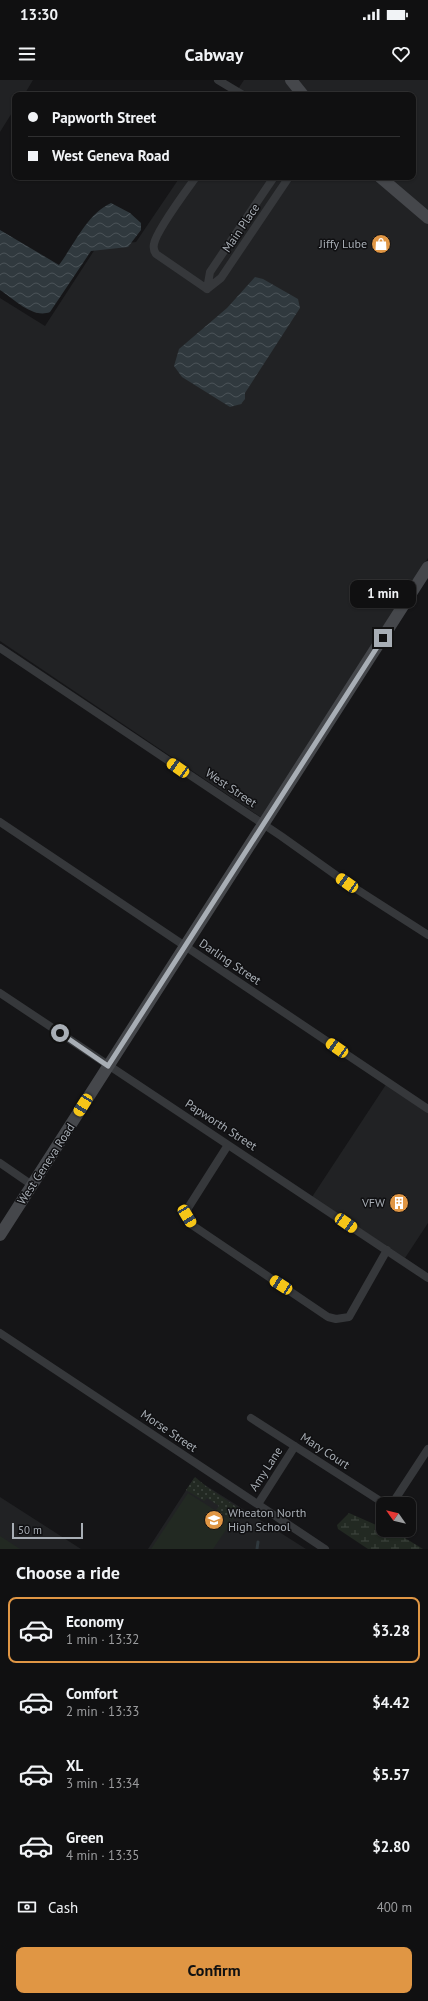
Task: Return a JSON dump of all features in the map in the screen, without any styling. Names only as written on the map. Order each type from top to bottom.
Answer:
[{"type":"main road","points":[[292,80],[301,92]]},
{"type":"main road","points":[[384,180],[428,218]]},
{"type":"main road","name":"West Geneva Road","points":[[0,1235],[428,567]]},
{"type":"street","points":[[218,80],[238,92]]},
{"type":"street","points":[[194,180],[159,232],[153,250],[156,254],[207,289]]},
{"type":"street","name":"Main Place","points":[[207,289],[210,272],[272,180]]},
{"type":"street","name":"Main Place","points":[[207,289],[221,278],[287,180]]},
{"type":"street","name":"West Street","points":[[0,648],[263,824],[347,883],[428,935]]},
{"type":"street","name":"Darling Street","points":[[0,822],[427,1106]]},
{"type":"street","name":"Papworth Street","points":[[0,993],[428,1278]]},
{"type":"street","points":[[228,1145],[188,1208],[187,1216],[192,1225],[322,1312],[336,1319],[349,1317],[387,1250]]},
{"type":"street","points":[[0,1163],[32,1185]]},
{"type":"street","name":"Morse Street","points":[[0,1333],[325,1549]]},
{"type":"street","name":"Mary Court","points":[[251,1418],[376,1498]]},
{"type":"street","name":"Amy Lane","points":[[258,1504],[295,1446]]},
{"type":"street","points":[[397,1497],[428,1449]]},
{"type":"shaded area","points":[[0,80],[33,80],[26,92],[12,92],[12,113],[0,132]]},
{"type":"shaded area","points":[[244,80],[289,80],[299,92],[236,92]]},
{"type":"shaded area","points":[[298,80],[428,80],[428,212],[391,180],[416,180],[416,92],[308,92]]},
{"type":"shaded area","points":[[178,180],[378,180],[428,219],[428,558],[262,818],[0,641],[0,298],[45,326],[97,246],[136,242]]},
{"type":"shaded area","points":[[387,1083],[428,1110],[428,1223],[405,1258],[312,1197]]},
{"type":"shaded area","name":"Wheaton North High School","points":[[194,1478],[306,1549],[148,1549]]},
{"type":"shaded area","points":[[0,1497],[81,1549],[0,1549]]},
{"type":"green space","points":[[195,1477],[241,1510],[232,1520],[216,1510],[219,1506],[207,1498],[204,1501],[186,1490]]},
{"type":"green space","points":[[188,1493],[232,1521],[213,1549],[151,1549]]},
{"type":"green space","points":[[349,1513],[376,1525],[376,1537],[403,1537],[423,1549],[368,1549],[338,1529],[337,1525]]},
{"type":"green space","points":[[0,1536],[20,1549],[0,1549]]},
{"type":"water","points":[[111,203],[130,213],[141,223],[141,230],[128,247],[91,251],[50,312],[37,313],[30,310],[17,303],[0,290],[0,230],[59,265],[88,222],[102,208]]},
{"type":"water","points":[[255,277],[263,279],[298,299],[300,308],[245,393],[245,399],[241,404],[230,407],[182,377],[174,366],[179,349],[227,308]]},
{"type":"waterway","points":[[257,1549],[258,1542]]},
{"type":"place","name":"Jiffy Lube","points":[[381,244]]},
{"type":"place","name":"VFW","points":[[399,1203]]},
{"type":"place","name":"Wheaton North High School","points":[[214,1520]]},
{"type":"route","points":[[60,1033],[108,1066],[331,716],[383,638]]}]
